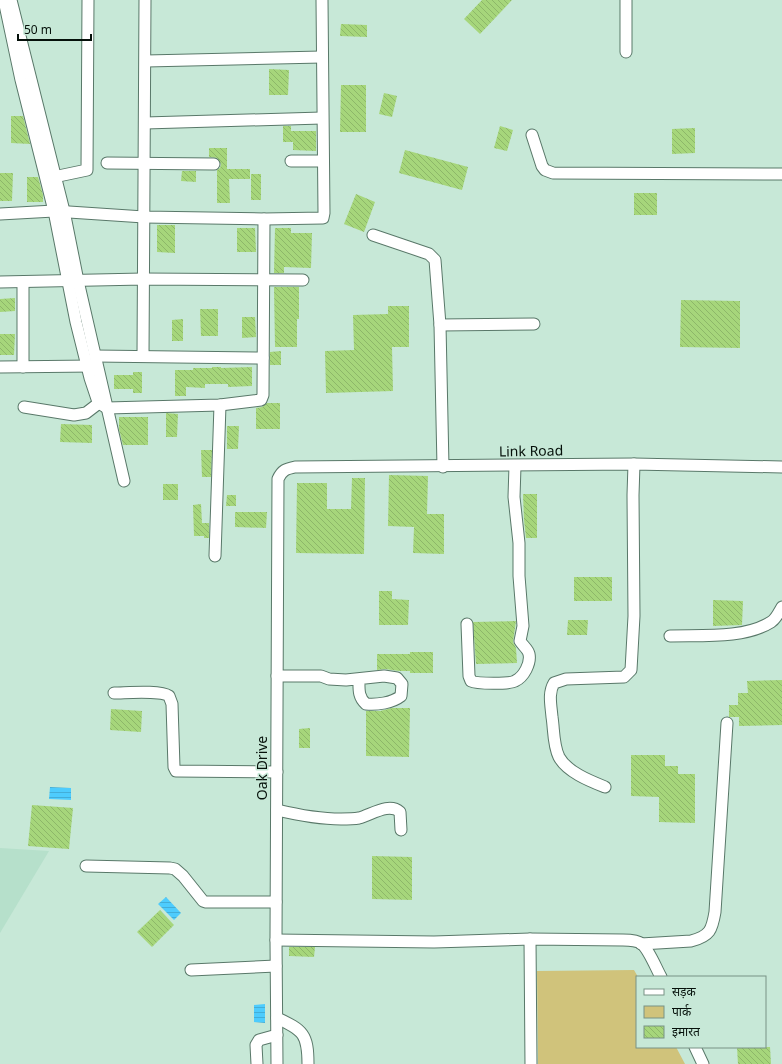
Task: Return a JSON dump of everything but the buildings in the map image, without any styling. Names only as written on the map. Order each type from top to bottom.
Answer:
[{"type":"street","points":[[4,0],[21,80],[59,211],[73,281],[93,363],[97,398],[103,405],[124,482]]},
{"type":"street","points":[[12,0],[50,177]]},
{"type":"street","points":[[50,177],[87,170],[88,0]]},
{"type":"street","points":[[143,356],[146,61],[145,0]]},
{"type":"street","points":[[0,214],[59,211],[144,217],[264,219],[323,218],[322,0]]},
{"type":"street","points":[[626,0],[626,52]]},
{"type":"street","points":[[146,61],[322,57]]},
{"type":"street","points":[[145,122],[322,118]]},
{"type":"street","points":[[532,135],[542,166],[545,170],[553,173],[782,174]]},
{"type":"street","points":[[291,161],[323,161]]},
{"type":"street","points":[[107,163],[214,164]]},
{"type":"street","points":[[24,407],[74,415],[86,413],[103,405],[220,405],[261,400],[263,396],[264,219]]},
{"type":"street","points":[[373,235],[429,254],[435,260],[440,325],[443,467]]},
{"type":"street","points":[[0,282],[143,279],[303,280]]},
{"type":"street","points":[[23,282],[23,367]]},
{"type":"street","points":[[440,325],[534,324]]},
{"type":"street","points":[[0,367],[93,363],[143,356],[263,358]]},
{"type":"street","points":[[215,556],[220,405]]},
{"type":"street","points":[[605,787],[575,772],[559,758],[550,698],[551,689],[554,683],[566,679],[624,677],[631,670],[634,616],[634,464]]},
{"type":"street","name":"Link Road","points":[[281,472],[295,467],[443,467],[634,464],[782,466]]},
{"type":"street","points":[[467,624],[469,676],[471,681],[493,683],[514,682],[517,680],[530,660],[528,651],[520,641],[523,626],[519,576],[519,542],[514,497],[515,466]]},
{"type":"street","name":"Oak Drive","points":[[277,1064],[276,902],[278,478],[281,472]]},
{"type":"street","points":[[670,636],[731,634],[753,630],[773,621],[782,607]]},
{"type":"street","points":[[277,676],[315,676],[335,680],[359,680]]},
{"type":"street","points":[[114,693],[158,692],[166,693],[169,696],[172,704],[174,767],[176,771],[277,772]]},
{"type":"street","points":[[276,940],[434,942],[623,940],[635,941],[642,944],[691,941],[699,939],[707,935],[712,928],[715,912],[727,723]]},
{"type":"street","points":[[277,810],[315,818],[354,819],[364,817],[379,810],[392,808],[400,812],[401,830]]},
{"type":"street","points":[[86,866],[170,868],[178,871],[203,901],[206,902],[276,902]]},
{"type":"street","points":[[530,940],[531,1064]]},
{"type":"street","points":[[642,944],[660,976]]},
{"type":"street","points":[[191,970],[276,966]]},
{"type":"street","points":[[277,1018],[299,1029],[306,1040],[308,1047],[308,1064]]},
{"type":"street","points":[[257,1064],[256,1045],[259,1040],[277,1035]]},
{"type":"street","points":[[695,1048],[703,1064]]},
{"type":"shaded area","points":[[0,848],[49,851],[0,933]]},
{"type":"green space","points":[[634,970],[637,976],[636,976],[636,1048],[677,1048],[685,1064],[538,1064],[537,971]]},
{"type":"water","points":[[50,787],[71,788],[71,800],[49,799]]},
{"type":"water","points":[[166,897],[181,913],[174,920],[158,904]]},
{"type":"water","points":[[265,1004],[265,1023],[254,1022],[254,1005]]}]
